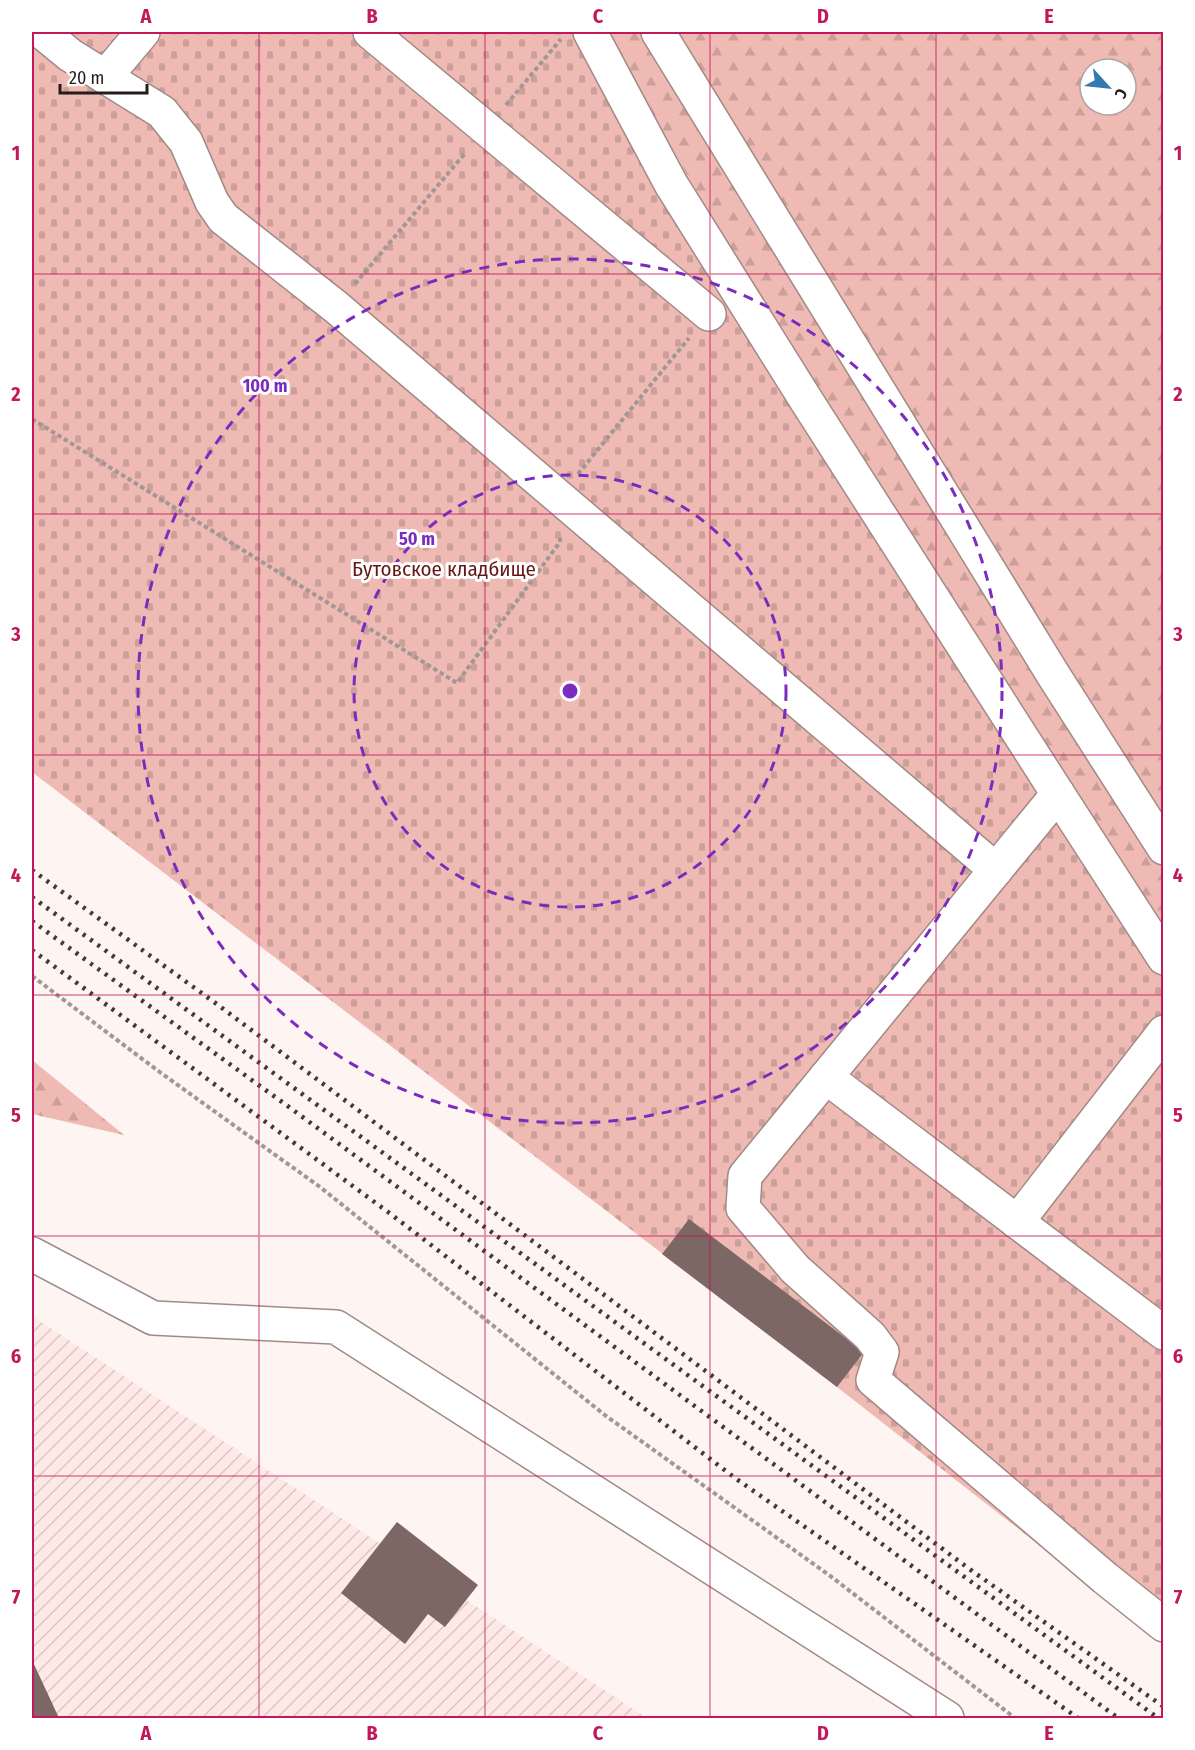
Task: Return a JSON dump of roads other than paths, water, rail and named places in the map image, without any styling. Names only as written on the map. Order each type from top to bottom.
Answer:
[{"type":"street","points":[[42,32],[70,55],[162,112],[186,142],[212,202],[224,218],[336,307],[996,870]]},
{"type":"street","points":[[105,77],[143,32]]},
{"type":"street","points":[[370,32],[709,314]]},
{"type":"street","points":[[590,32],[671,184],[806,400],[1164,958]]},
{"type":"street","points":[[658,32],[1048,666],[1164,848]]},
{"type":"street","points":[[1058,794],[745,1176],[743,1208],[795,1269],[870,1336],[882,1352],[873,1380],[1105,1578],[1164,1625]]},
{"type":"street","points":[[1017,1222],[1164,1032]]},
{"type":"street","points":[[826,1077],[1164,1334]]},
{"type":"street","points":[[32,1254],[153,1318],[336,1327],[946,1719]]},
{"type":"railway","points":[[32,870],[214,1002],[968,1568],[1164,1707]]},
{"type":"railway","points":[[32,897],[1158,1718]]},
{"type":"railway","points":[[32,921],[289,1107],[1118,1718]]},
{"type":"railway","points":[[32,950],[388,1212],[735,1478],[1078,1718]]},
{"type":"park label","name":"Бутовское кладбище","points":[[444,569]]}]
